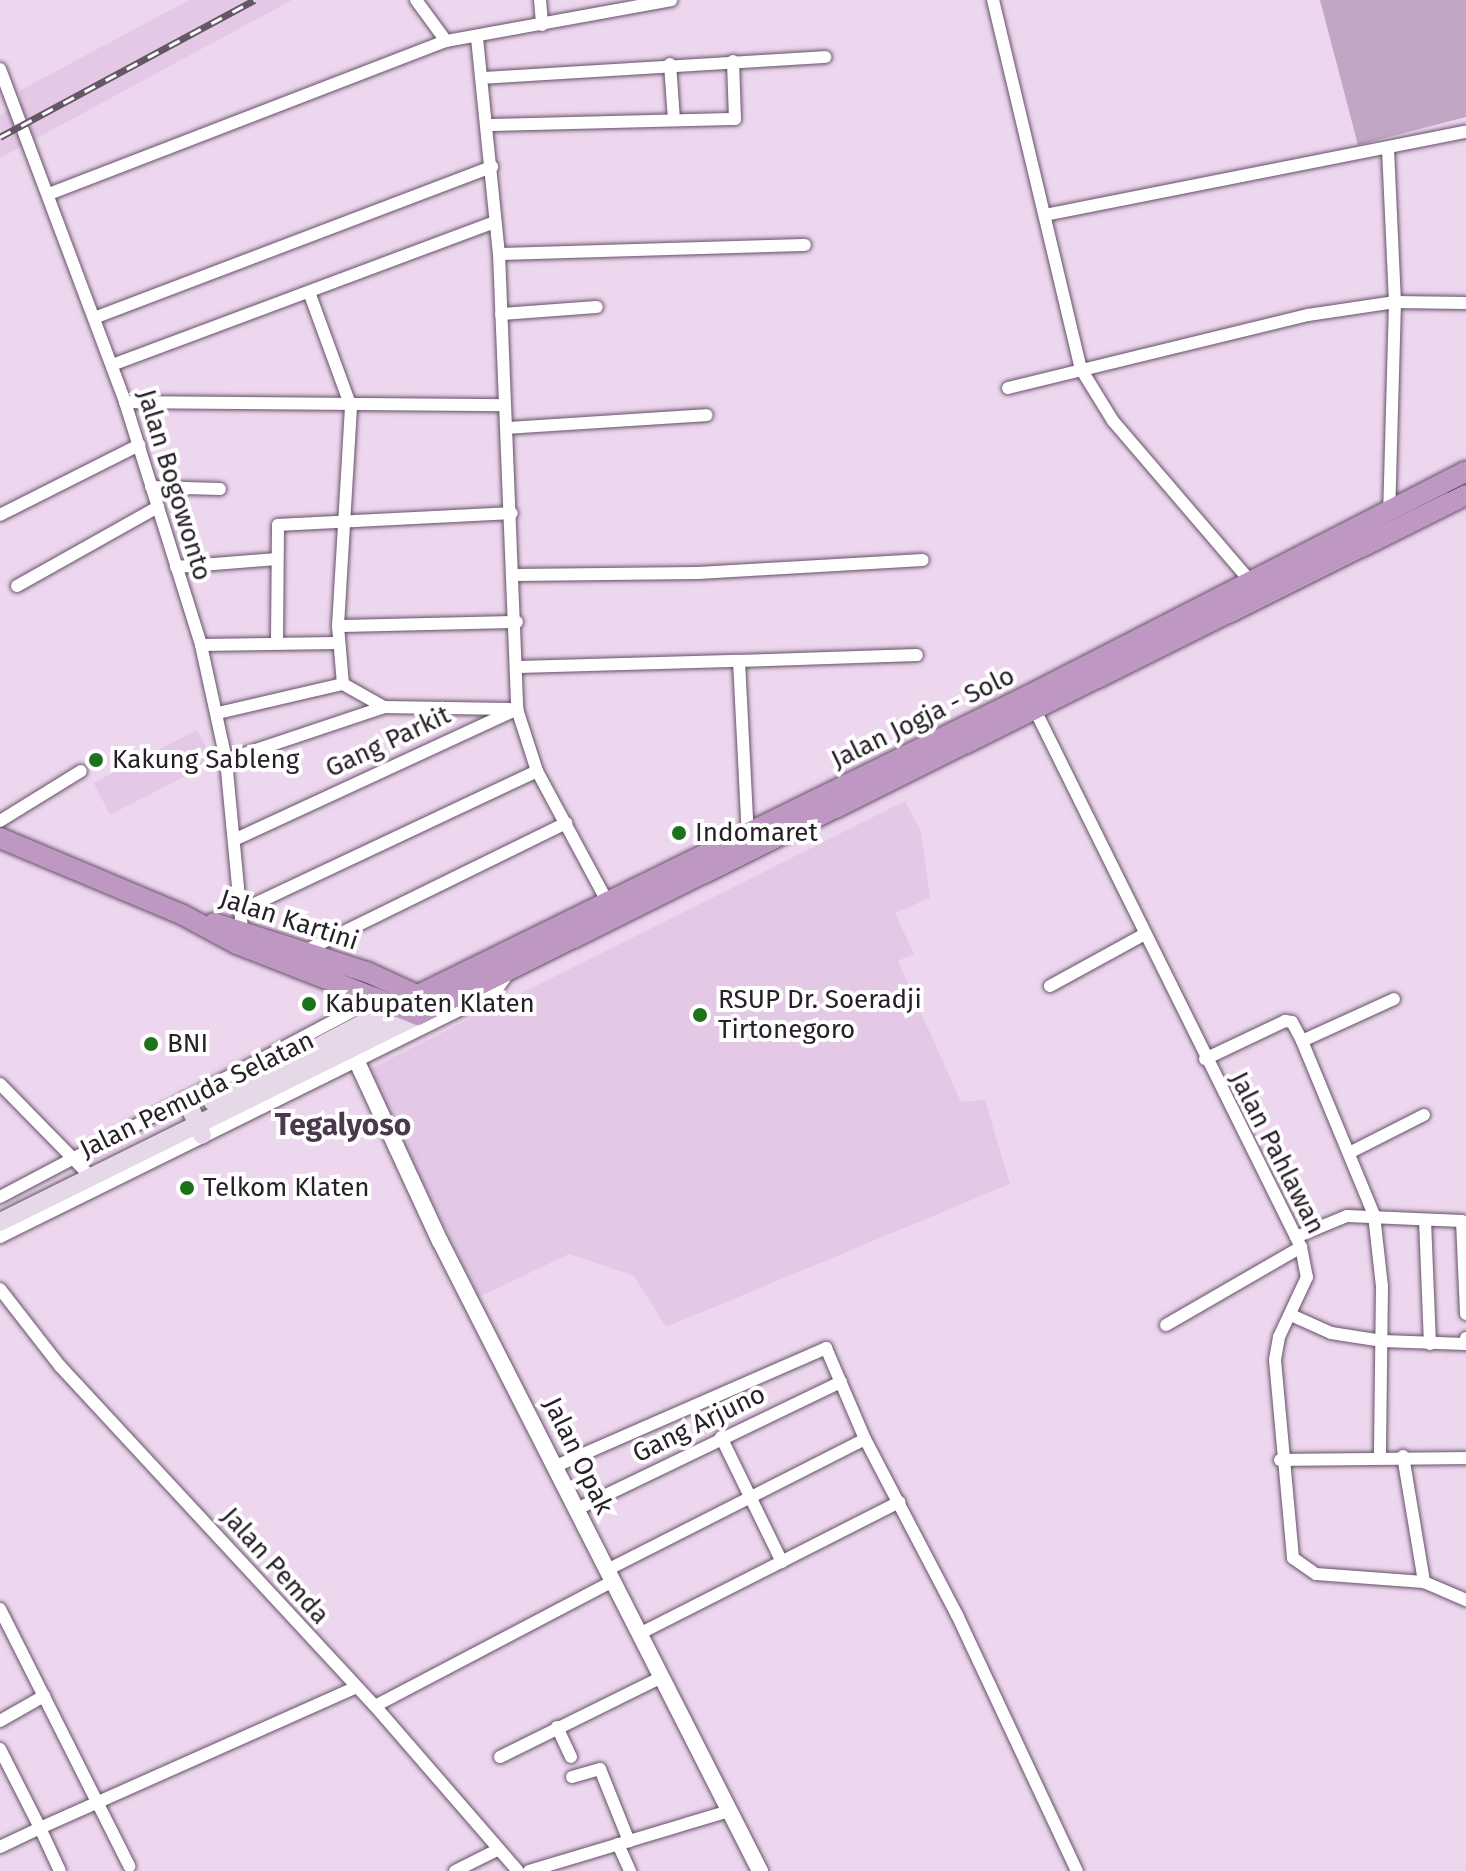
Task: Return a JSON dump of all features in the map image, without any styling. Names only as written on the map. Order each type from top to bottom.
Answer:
[{"type":"highway","name":"Jalan Jogja - Solo","points":[[1032,704],[1251,582],[1466,471]]},
{"type":"highway","name":"Jalan Jogja - Solo","points":[[419,1005],[511,971],[749,841],[1466,495]]},
{"type":"highway","name":"Jalan Kartini","points":[[0,838],[183,915],[237,944],[333,983],[379,987]]},
{"type":"highway","name":"Jalan Jogja - Solo","points":[[419,1005],[607,901],[749,841]]},
{"type":"highway","name":"Jalan Kartini","points":[[183,915],[305,951],[379,987]]},
{"type":"highway","points":[[379,987],[419,1005]]},
{"type":"main road","name":"Jalan Pemuda Selatan","points":[[0,1209],[194,1118],[251,1096],[350,1047],[419,1005]]},
{"type":"main road","name":"Jalan Pemuda Selatan","points":[[0,1222],[83,1168]]},
{"type":"street","points":[[416,0],[446,41]]},
{"type":"street","points":[[540,0],[542,25]]},
{"type":"street","points":[[49,194],[446,41],[477,38],[671,0]]},
{"type":"street","points":[[993,0],[1081,369],[1113,421],[1251,582]]},
{"type":"street","points":[[477,38],[499,254],[517,622],[515,709],[537,771],[607,901]]},
{"type":"street","points":[[482,78],[670,64],[825,57]]},
{"type":"street","points":[[488,125],[735,119],[733,61]]},
{"type":"street","points":[[670,64],[674,120]]},
{"type":"street","name":"Jalan Bogowonto","points":[[0,69],[125,402],[201,645],[226,760],[244,909],[242,930]]},
{"type":"street","points":[[0,110],[14,103]]},
{"type":"street","points":[[1045,215],[1466,132]]},
{"type":"street","points":[[1388,149],[1395,302],[1389,513]]},
{"type":"street","points":[[94,318],[492,167]]},
{"type":"street","points":[[112,365],[495,222]]},
{"type":"street","points":[[499,254],[805,245]]},
{"type":"street","points":[[309,292],[351,407],[337,643],[343,684]]},
{"type":"street","points":[[1008,388],[1308,315],[1395,302],[1466,303]]},
{"type":"street","points":[[501,314],[597,307]]},
{"type":"street","points":[[125,402],[351,407],[505,405]]},
{"type":"street","points":[[507,428],[707,415]]},
{"type":"street","points":[[0,515],[139,445]]},
{"type":"street","points":[[151,487],[220,489]]},
{"type":"street","points":[[17,586],[158,507]]},
{"type":"street","points":[[277,641],[279,525],[512,513]]},
{"type":"street","points":[[176,567],[277,559]]},
{"type":"street","points":[[515,575],[698,573],[923,560]]},
{"type":"street","points":[[338,626],[517,622]]},
{"type":"street","points":[[201,645],[277,641],[337,643]]},
{"type":"street","points":[[518,667],[917,655]]},
{"type":"street","points":[[739,661],[749,841]]},
{"type":"street","points":[[218,713],[343,684],[384,707]]},
{"type":"street","name":"Jalan Pahlawan","points":[[1032,704],[1143,935],[1298,1242],[1307,1277],[1275,1360],[1280,1460],[1290,1551],[1302,1568],[1316,1574],[1424,1582],[1465,1597]]},
{"type":"street","points":[[226,760],[384,707],[515,709]]},
{"type":"street","name":"Gang Parkit","points":[[236,839],[515,709]]},
{"type":"street","points":[[0,821],[81,771]]},
{"type":"street","points":[[244,909],[537,771]]},
{"type":"street","points":[[305,951],[566,823]]},
{"type":"street","points":[[1050,986],[1143,935]]},
{"type":"street","points":[[194,1118],[251,1096],[350,1047],[494,993],[511,971]]},
{"type":"street","points":[[0,1237],[194,1118],[379,987]]},
{"type":"street","points":[[1302,1041],[1394,999]]},
{"type":"street","points":[[1205,1059],[1285,1021],[1292,1022],[1302,1041],[1374,1215],[1382,1341],[1380,1456]]},
{"type":"street","name":"Jalan Opak","points":[[350,1047],[414,1189],[760,1871]]},
{"type":"street","points":[[0,1084],[83,1168],[0,1197]]},
{"type":"street","points":[[1349,1153],[1424,1115]]},
{"type":"street","points":[[1166,1325],[1298,1242],[1347,1216],[1374,1215],[1463,1222],[1466,1314]]},
{"type":"street","points":[[1425,1220],[1430,1344]]},
{"type":"street","name":"Jalan Pemda","points":[[0,1289],[60,1366],[375,1706],[518,1871]]},
{"type":"street","points":[[1291,1315],[1331,1333],[1382,1341],[1466,1347],[1466,1338]]},
{"type":"street","points":[[556,1466],[822,1346],[1077,1871]]},
{"type":"street","name":"Gang Arjuno","points":[[577,1509],[721,1437],[841,1382]]},
{"type":"street","points":[[721,1437],[782,1562]]},
{"type":"street","points":[[375,1706],[749,1496],[865,1439]]},
{"type":"street","points":[[1280,1460],[1380,1456],[1466,1458]]},
{"type":"street","points":[[1403,1456],[1424,1582]]},
{"type":"street","points":[[639,1634],[899,1502]]},
{"type":"street","points":[[0,1609],[129,1866]]},
{"type":"street","points":[[500,1757],[660,1678]]},
{"type":"street","points":[[0,1847],[95,1800],[356,1687]]},
{"type":"street","points":[[0,1721],[44,1696]]},
{"type":"street","points":[[557,1727],[571,1757]]},
{"type":"street","points":[[0,1749],[60,1871]]},
{"type":"street","points":[[572,1777],[600,1769],[624,1842],[630,1871]]},
{"type":"street","points":[[529,1871],[729,1811]]},
{"type":"street","points":[[455,1871],[499,1849]]},
{"type":"shaded area","points":[[189,0],[292,0],[0,158],[0,115],[22,103],[19,91]]},
{"type":"shaded area","points":[[1320,0],[1466,0],[1466,117],[1358,145]]},
{"type":"shaded area","points":[[197,730],[213,762],[110,815],[94,783]]},
{"type":"shaded area","name":"RSUP Dr. Soeradji Tirtonegoro","points":[[905,801],[921,831],[930,898],[895,913],[914,954],[898,961],[961,1102],[985,1100],[1010,1184],[666,1327],[634,1276],[569,1254],[479,1297],[368,1070]]},
{"type":"railway","points":[[0,137],[254,0]]},
{"type":"place","name":"Kakung Sableng","points":[[96,760]]},
{"type":"place","name":"Indomaret","points":[[679,833]]},
{"type":"place","name":"Kabupaten Klaten","points":[[309,1004]]},
{"type":"place","name":"RSUP Dr. Soeradji Tirtonegoro","points":[[700,1015]]},
{"type":"place","name":"BNI","points":[[151,1044]]},
{"type":"place","name":"Telkom Klaten","points":[[187,1188]]},
{"type":"district","name":"Tegalyoso","points":[[343,1125]]}]
